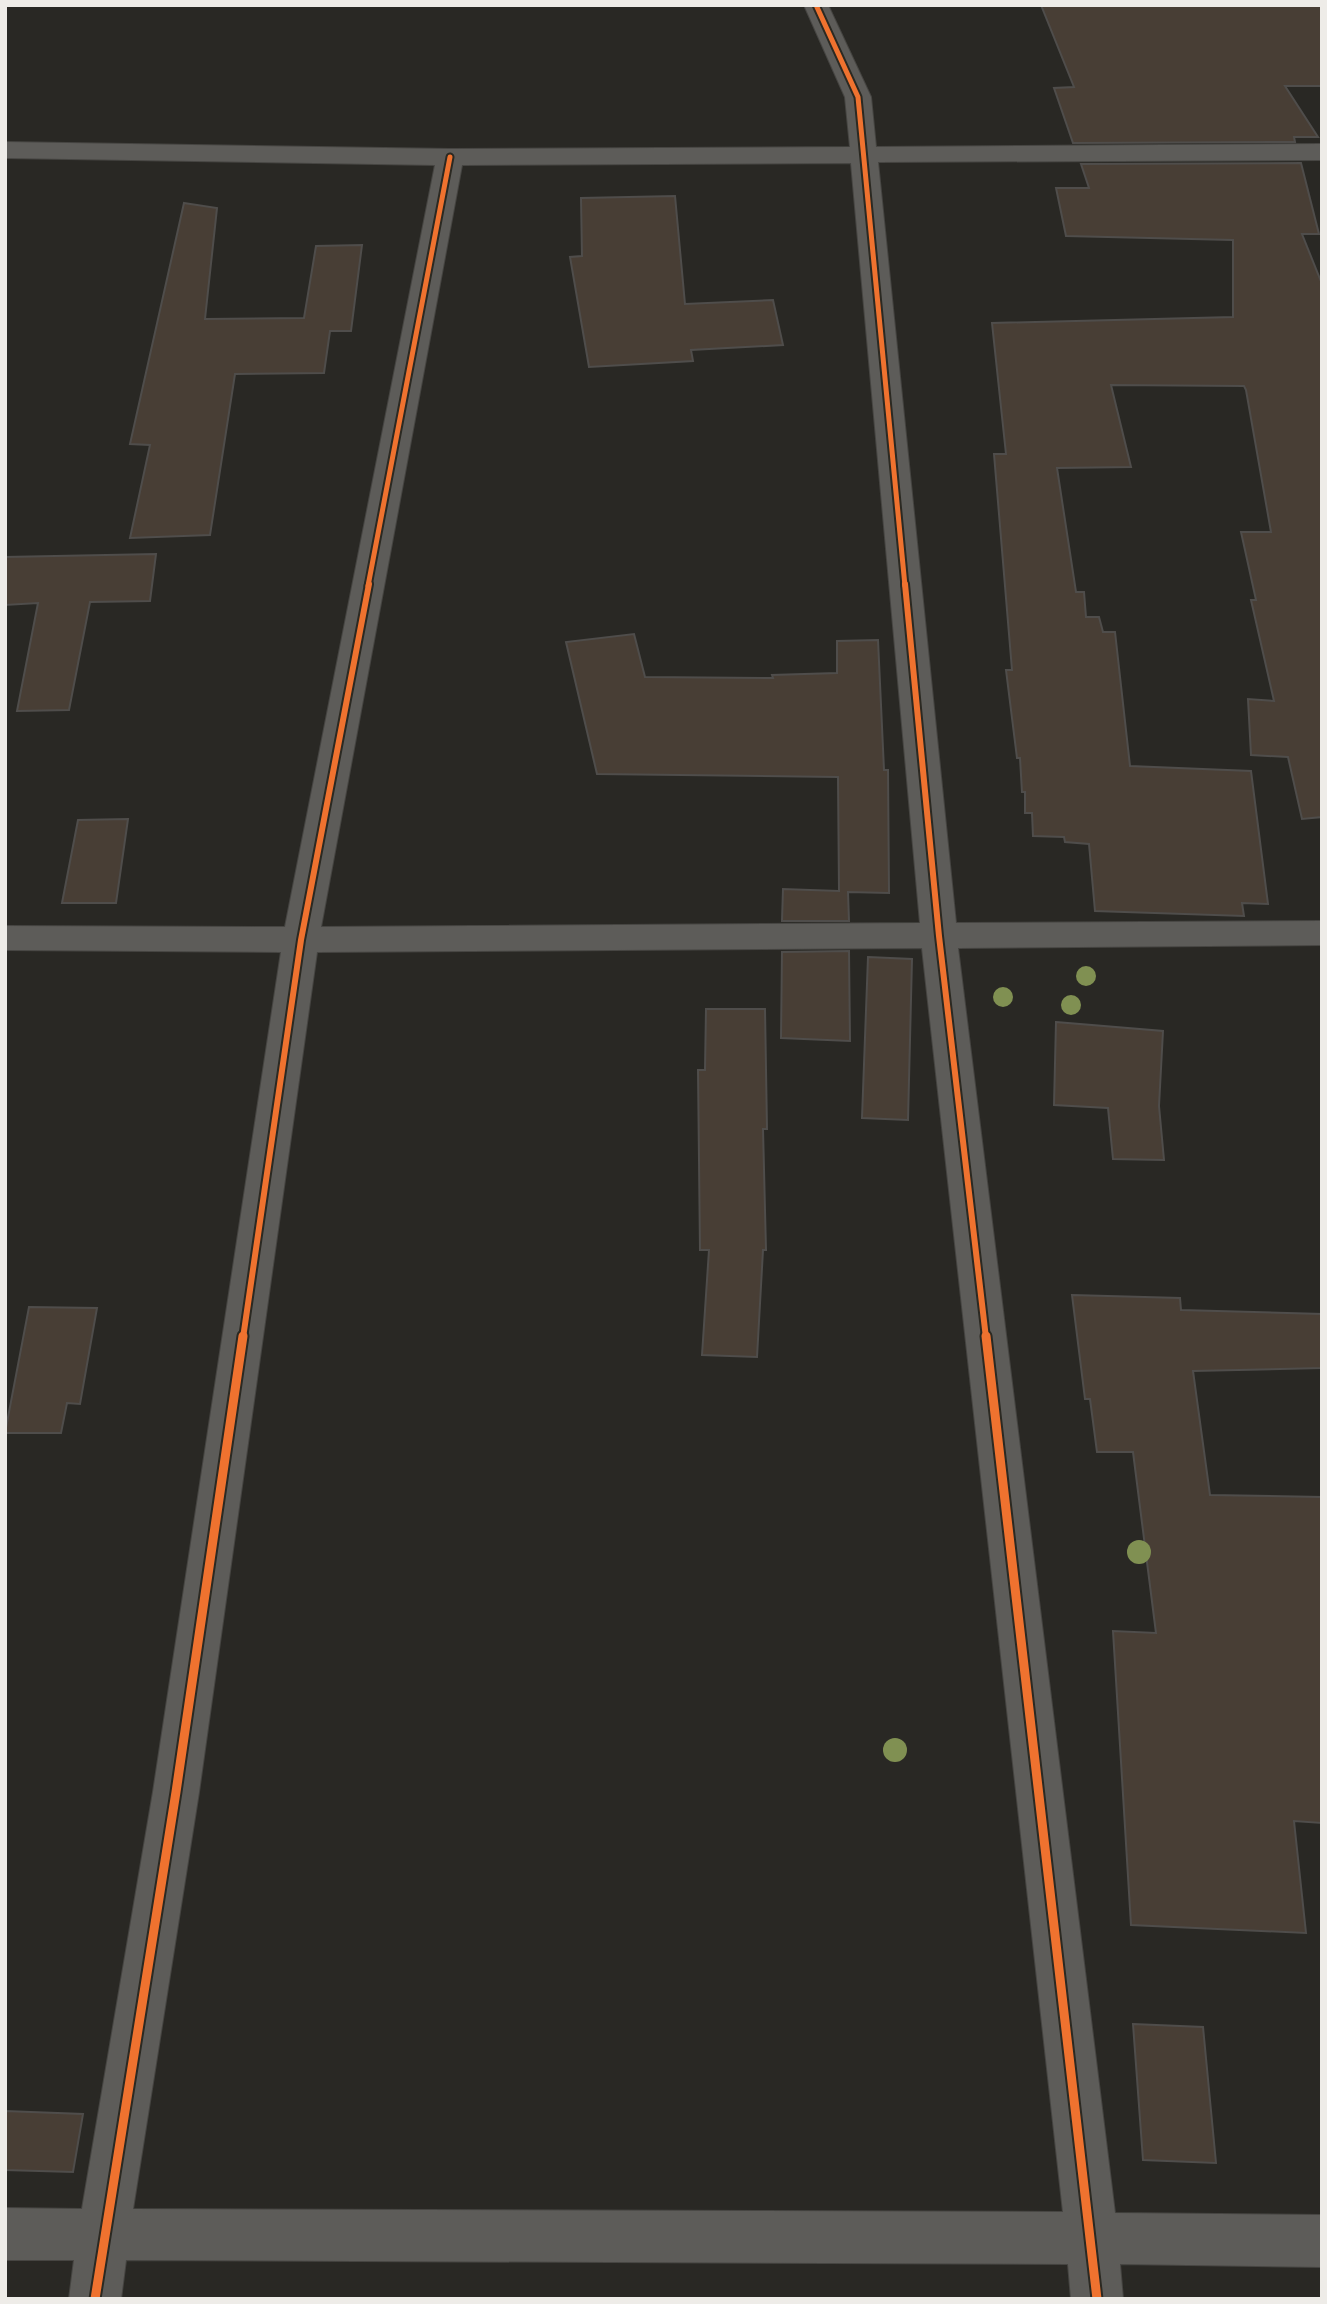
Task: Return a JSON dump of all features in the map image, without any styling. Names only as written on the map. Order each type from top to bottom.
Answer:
[{"type":"street","points":[[816,5],[858,97],[939,936],[1097,2299]]},
{"type":"street","points":[[5,150],[450,157],[1322,152]]},
{"type":"street","points":[[95,2299],[176,1792],[301,940],[450,157]]},
{"type":"street","points":[[5,938],[301,940],[1322,933]]},
{"type":"street","points":[[5,2235],[1322,2241]]},
{"type":"building","points":[[1041,5],[1322,5],[1322,86],[1285,86],[1318,137],[1294,137],[1295,142],[1073,143],[1054,88],[1074,87]]},
{"type":"building","points":[[1301,163],[1319,234],[1302,234],[1322,284],[1322,817],[1302,819],[1288,757],[1251,755],[1248,699],[1274,701],[1251,600],[1256,600],[1241,532],[1271,532],[1246,390],[1244,386],[1111,385],[1131,467],[1057,468],[1076,592],[1084,592],[1086,617],[1099,617],[1103,632],[1115,632],[1130,766],[1251,771],[1268,904],[1242,903],[1244,916],[1095,911],[1089,844],[1065,842],[1064,837],[1033,836],[1032,813],[1025,813],[1025,792],[1022,792],[1020,758],[1017,758],[1006,670],[1012,670],[994,454],[1006,454],[992,323],[1233,317],[1233,240],[1066,236],[1056,188],[1089,188],[1081,164]]},
{"type":"building","points":[[675,196],[685,304],[773,300],[783,345],[691,350],[693,361],[589,367],[570,257],[582,256],[581,198]]},
{"type":"building","points":[[184,203],[217,208],[205,319],[304,318],[316,246],[362,245],[351,331],[330,331],[324,373],[235,374],[210,535],[130,538],[150,445],[130,444]]},
{"type":"building","points":[[156,554],[150,601],[90,602],[69,710],[17,711],[38,603],[5,605],[5,557]]},
{"type":"building","points":[[634,634],[645,677],[773,678],[772,675],[837,673],[837,641],[878,640],[884,770],[888,770],[889,893],[848,892],[849,921],[782,921],[783,889],[839,891],[838,777],[597,774],[566,642]]},
{"type":"building","points":[[128,819],[116,903],[62,903],[78,820]]},
{"type":"building","points":[[849,951],[850,1041],[781,1038],[782,952]]},
{"type":"building","points":[[868,957],[912,959],[908,1120],[862,1118]]},
{"type":"building","points":[[706,1009],[765,1009],[767,1129],[763,1129],[766,1250],[763,1250],[757,1357],[702,1355],[709,1250],[700,1250],[698,1070],[705,1070]]},
{"type":"building","points":[[1056,1022],[1163,1031],[1159,1106],[1164,1160],[1113,1159],[1108,1108],[1054,1105]]},
{"type":"building","points":[[1072,1295],[1180,1298],[1181,1310],[1322,1314],[1322,1368],[1193,1371],[1210,1495],[1322,1497],[1322,1823],[1294,1821],[1306,1933],[1131,1925],[1113,1631],[1156,1633],[1133,1452],[1097,1452],[1090,1399],[1085,1399]]},
{"type":"building","points":[[29,1307],[97,1308],[80,1404],[67,1403],[61,1433],[5,1433]]},
{"type":"building","points":[[1133,2024],[1203,2027],[1216,2163],[1143,2160]]},
{"type":"building","points":[[5,2111],[83,2114],[73,2172],[5,2170]]},
{"type":"cycle path","points":[[816,5],[858,97],[939,936],[1097,2299]]},
{"type":"cycle path","points":[[95,2299],[176,1792],[301,940],[450,157]]}]
